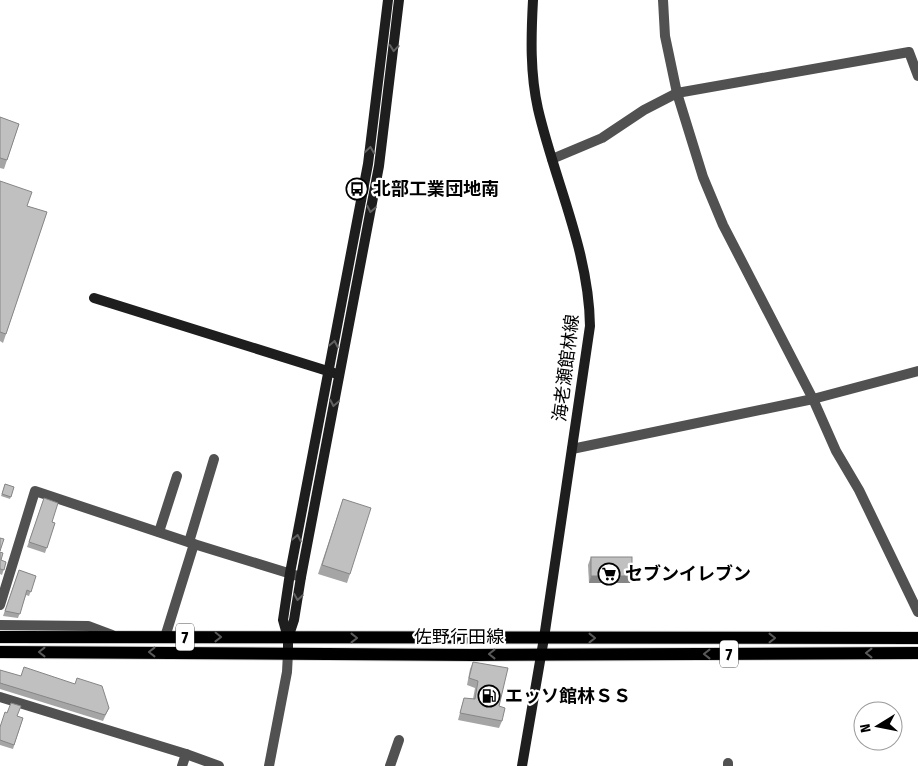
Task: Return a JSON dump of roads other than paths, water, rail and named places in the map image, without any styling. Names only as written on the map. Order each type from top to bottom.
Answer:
[{"type":"main road","name":"佐野行田線","points":[[0,637],[918,638]]},
{"type":"main road","name":"佐野行田線","points":[[0,652],[918,653]]},
{"type":"street","points":[[269,766],[287,672],[288,638],[283,620],[290,573],[368,164],[388,0]]},
{"type":"street","points":[[288,638],[294,620],[379,166],[399,0]]},
{"type":"street","name":"海老瀬館林線","points":[[522,766],[544,638],[590,326],[590,305],[582,256],[538,109],[533,80],[531,48],[533,0]]},
{"type":"street","points":[[663,0],[665,36],[676,93],[703,177],[723,225],[813,400],[836,451],[859,490],[918,612]]},
{"type":"street","points":[[552,159],[602,138],[644,110],[676,93],[909,52],[918,76]]},
{"type":"street","points":[[94,298],[340,375]]},
{"type":"street","points":[[572,449],[813,400],[918,370]]},
{"type":"street","points":[[165,637],[214,459]]},
{"type":"street","points":[[159,532],[176,476]]},
{"type":"street","points":[[0,604],[35,491],[301,577]]},
{"type":"street","points":[[0,625],[88,626],[118,637]]},
{"type":"street","points":[[0,697],[186,754],[219,766]]},
{"type":"street","points":[[390,766],[399,740]]},
{"type":"street","points":[[182,766],[186,754]]},
{"type":"place","name":"北部工業団地南","points":[[357,189]]},
{"type":"place","name":"セブンイレブン","points":[[609,574]]},
{"type":"place","name":"エッソ館林ＳＳ","points":[[489,696]]}]
